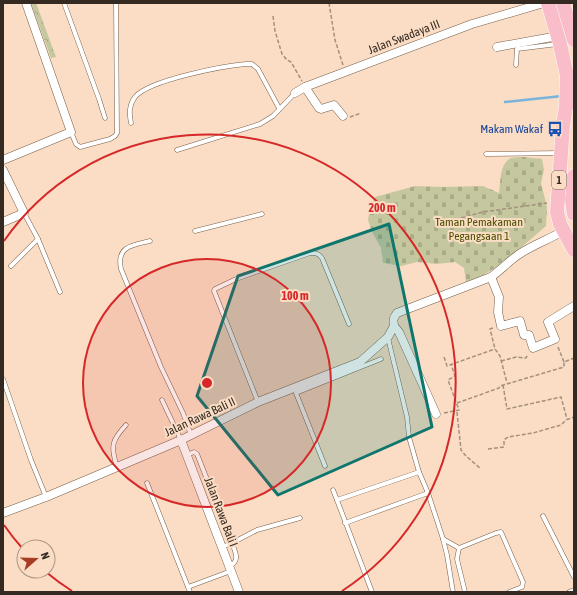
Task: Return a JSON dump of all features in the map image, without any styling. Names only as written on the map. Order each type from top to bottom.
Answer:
[{"type":"highway","name":"1","points":[[548,3],[559,40],[567,76],[566,107],[563,125],[557,212],[563,231],[574,250]]},
{"type":"highway","points":[[563,3],[574,40]]},
{"type":"highway","name":"1","points":[[574,176],[572,191],[574,212]]},
{"type":"street","points":[[3,160],[71,132],[26,3]]},
{"type":"street","name":"Jalan Swadaya III","points":[[295,93],[305,87],[472,24],[544,3]]},
{"type":"street","points":[[497,47],[559,40]]},
{"type":"street","points":[[305,87],[319,108],[321,109],[334,104],[343,116]]},
{"type":"street","points":[[3,170],[24,214],[3,222]]},
{"type":"street","points":[[563,231],[535,244],[517,256],[500,271],[491,276],[499,297],[498,312],[501,326],[520,321],[524,335],[529,335],[533,348],[555,339],[548,323],[549,321],[574,306]]},
{"type":"street","name":"Jalan Rawa Bali II","points":[[3,513],[46,497],[181,440],[258,402],[360,362],[388,337],[394,326],[394,316],[397,313],[491,276]]},
{"type":"street","points":[[394,326],[402,338],[436,414]]},
{"type":"street","name":"Jalan Rawa Bali I","points":[[181,440],[239,592]]},
{"type":"lane","points":[[64,3],[105,118]]},
{"type":"lane","points":[[71,132],[76,144],[80,147],[110,139],[117,133],[116,3]]},
{"type":"lane","points":[[516,65],[517,49],[559,40]]},
{"type":"lane","points":[[131,123],[130,108],[132,101],[137,95],[149,87],[193,74],[240,64],[252,64],[258,69],[279,108]]},
{"type":"lane","name":"Jalan Swadaya III","points":[[177,150],[260,124],[273,116],[295,93]]},
{"type":"lane","points":[[486,154],[562,152]]},
{"type":"lane","points":[[24,214],[38,239],[60,292]]},
{"type":"lane","points":[[195,231],[262,214]]},
{"type":"lane","points":[[11,266],[38,239]]},
{"type":"lane","points":[[150,241],[133,245],[125,249],[121,255],[120,265],[161,367],[183,413],[191,435]]},
{"type":"lane","points":[[258,402],[214,291],[215,289],[236,279],[310,253],[316,253],[322,258],[349,324]]},
{"type":"lane","points":[[388,337],[407,417],[409,437],[419,472],[428,493],[443,539],[453,592]]},
{"type":"lane","points":[[325,466],[296,393],[380,359]]},
{"type":"lane","points":[[3,379],[31,460],[46,497]]},
{"type":"lane","points":[[162,400],[181,440]]},
{"type":"lane","points":[[117,467],[113,452],[114,439],[126,425]]},
{"type":"lane","points":[[187,456],[194,452],[197,454],[237,557],[237,561],[230,569],[188,587]]},
{"type":"lane","points":[[337,500],[419,472]]},
{"type":"lane","points":[[147,483],[190,592]]},
{"type":"lane","points":[[333,490],[372,592]]},
{"type":"lane","points":[[345,523],[428,493]]},
{"type":"lane","points":[[543,516],[574,576]]},
{"type":"lane","points":[[222,547],[257,530],[300,518]]},
{"type":"lane","points":[[459,548],[502,532],[523,582],[522,586],[509,592]]},
{"type":"lane","points":[[443,539],[459,548]]},
{"type":"lane","points":[[459,548],[457,558],[465,592]]},
{"type":"lane","points":[[569,592],[574,590]]},
{"type":"path","points":[[329,3],[335,40],[346,72]]},
{"type":"path","points":[[273,16],[275,31],[282,54],[287,60],[291,61],[295,70],[299,73],[305,87]]},
{"type":"path","points":[[460,218],[483,212],[557,201]]},
{"type":"path","points":[[501,326],[490,329],[495,349],[500,355],[507,384]]},
{"type":"path","points":[[457,403],[503,385],[564,367],[564,362],[555,339]]},
{"type":"path","points":[[501,361],[516,357],[526,358],[528,350],[533,348]]},
{"type":"path","points":[[444,357],[447,366],[495,349]]},
{"type":"path","points":[[564,362],[574,358]]},
{"type":"path","points":[[451,364],[455,376],[448,380],[459,410],[457,412],[461,450],[481,469]]},
{"type":"path","points":[[503,385],[507,409],[561,397],[568,419]]},
{"type":"path","points":[[436,414],[457,412]]},
{"type":"path","points":[[488,449],[504,448],[504,441],[508,437],[533,433],[561,425],[568,419],[574,417]]},
{"type":"highlighted area","points":[[389,224],[432,427],[278,495],[197,396],[238,276]]},
{"type":"green space","points":[[31,3],[36,3],[56,57],[51,58]]},
{"type":"green space","name":"Taman Pemakaman Pegangsaan 1","points":[[524,157],[542,159],[544,170],[541,183],[547,207],[546,226],[502,264],[471,282],[466,282],[464,268],[455,262],[437,264],[417,262],[401,266],[383,263],[381,248],[372,232],[368,220],[370,209],[375,197],[415,186],[483,186],[499,193],[501,174],[504,164],[511,158]]},
{"type":"waterway","points":[[505,102],[562,96]]},
{"type":"place","name":"Makam Wakaf","points":[[555,129]]}]
